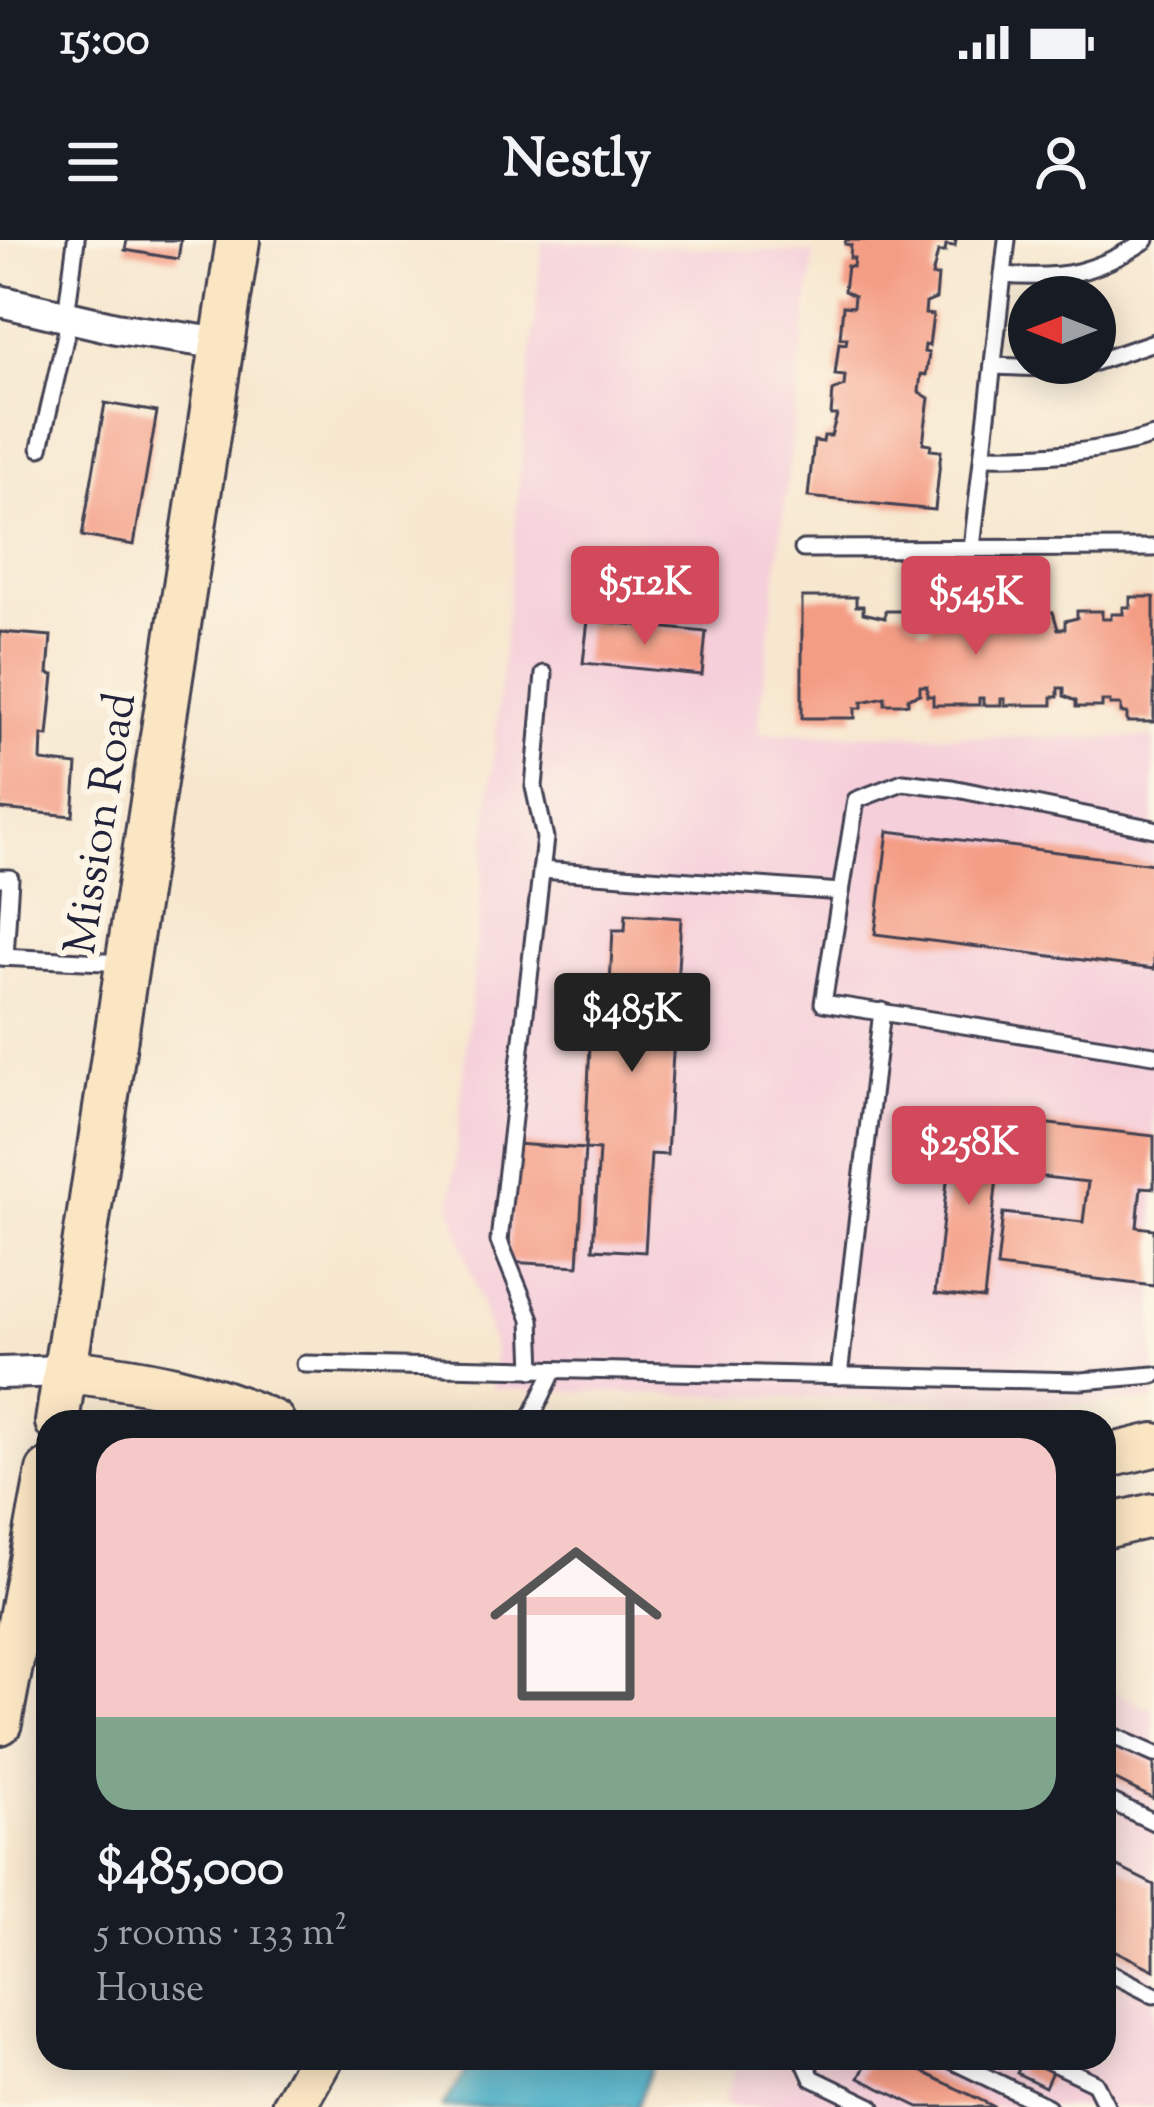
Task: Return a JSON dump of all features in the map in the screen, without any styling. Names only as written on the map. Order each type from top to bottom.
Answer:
[{"type":"street","name":"Mission Road","points":[[59,1410],[238,240]]},
{"type":"street","points":[[0,301],[223,344]]},
{"type":"street","points":[[0,1373],[66,1371],[149,1379],[247,1410]]},
{"type":"street","points":[[1116,1454],[1154,1445]]},
{"type":"street","points":[[1116,1524],[1154,1515]]},
{"type":"street","points":[[0,1723],[36,1535]]},
{"type":"street","points":[[293,2107],[314,2070]]},
{"type":"lane","points":[[40,448],[68,317],[76,240]]},
{"type":"lane","points":[[972,548],[1007,240]]},
{"type":"lane","points":[[1004,275],[1045,279],[1076,275],[1116,260],[1147,240]]},
{"type":"lane","points":[[1116,355],[1154,342]]},
{"type":"lane","points":[[993,365],[1008,366]]},
{"type":"lane","points":[[982,456],[1062,455],[1154,436]]},
{"type":"lane","points":[[803,549],[1154,548]]},
{"type":"lane","points":[[533,1370],[531,1319],[499,1241],[544,838],[534,787],[544,674]]},
{"type":"lane","points":[[1154,829],[903,782],[856,800],[823,1003],[1154,1055]]},
{"type":"lane","points":[[541,870],[841,892]]},
{"type":"lane","points":[[0,878],[10,878],[2,957],[128,963]]},
{"type":"lane","points":[[839,1376],[882,1011]]},
{"type":"lane","points":[[305,1364],[1081,1381],[1154,1375]]},
{"type":"lane","points":[[535,1410],[554,1370]]},
{"type":"lane","points":[[1116,1737],[1154,1754]]},
{"type":"lane","points":[[1116,1804],[1154,1822]]},
{"type":"lane","points":[[1116,1976],[1154,1996]]},
{"type":"lane","points":[[808,2070],[812,2078],[872,2107]]},
{"type":"lane","points":[[972,2070],[1048,2107]]},
{"type":"lane","points":[[1067,2070],[1095,2083],[1107,2107]]},
{"type":"shaded area","points":[[542,240],[814,253],[758,733],[1154,738],[1154,1401],[1054,1406],[492,1389],[495,1351],[451,1206]]},
{"type":"shaded area","points":[[1116,1693],[1154,1710],[1154,2107],[737,2107],[723,2101],[736,2070],[1116,2070]]},
{"type":"water","points":[[468,2070],[651,2070],[637,2107],[442,2107]]},
{"type":"building","points":[[127,240],[181,240],[178,259],[125,250]]},
{"type":"building","points":[[846,240],[956,240],[955,246],[946,245],[945,252],[938,252],[932,276],[938,276],[936,299],[926,303],[925,314],[933,315],[924,352],[929,353],[926,375],[921,374],[919,392],[929,398],[923,443],[941,451],[935,510],[808,497],[814,441],[831,436],[837,415],[831,415],[833,391],[844,386],[845,376],[835,375],[839,343],[846,344],[847,338],[840,338],[843,306],[853,307],[854,296],[844,291],[847,266],[853,267],[854,258],[850,258],[851,245]]},
{"type":"building","points":[[105,403],[157,412],[134,545],[82,536]]},
{"type":"building","points":[[802,597],[856,597],[856,606],[863,606],[863,613],[885,618],[885,611],[908,611],[912,622],[920,622],[920,629],[929,629],[935,612],[979,613],[979,620],[984,620],[984,607],[1053,612],[1058,629],[1065,629],[1065,621],[1077,618],[1077,611],[1102,611],[1102,619],[1111,619],[1111,614],[1123,614],[1123,607],[1130,607],[1130,597],[1154,597],[1154,722],[1127,722],[1121,705],[1110,705],[1110,701],[1102,701],[1102,707],[1076,707],[1076,701],[1064,696],[1064,688],[1058,688],[1052,705],[1005,705],[1001,699],[1001,705],[983,705],[979,698],[979,705],[933,705],[927,686],[920,686],[920,694],[908,698],[908,704],[885,704],[885,697],[862,702],[862,708],[855,708],[855,718],[802,718]]},
{"type":"building","points":[[588,620],[706,632],[702,675],[583,663]]},
{"type":"building","points":[[0,632],[51,636],[48,674],[54,675],[41,761],[77,765],[73,816],[0,809]]},
{"type":"building","points":[[888,831],[1154,864],[1154,969],[875,934]]},
{"type":"building","points":[[626,914],[681,918],[667,1155],[651,1154],[645,1252],[593,1249],[599,1150],[585,1149],[593,983],[610,984],[613,930],[625,930]]},
{"type":"building","points":[[954,1116],[1003,1121],[984,1299],[935,1294]]},
{"type":"building","points":[[1015,1120],[1154,1136],[1154,1188],[1141,1187],[1137,1227],[1154,1229],[1154,1286],[997,1267],[1003,1213],[1083,1222],[1088,1182],[1009,1173]]},
{"type":"building","points":[[515,1144],[585,1149],[578,1266],[508,1262]]},
{"type":"building","points":[[1116,1745],[1154,1764],[1154,1799],[1116,1780]]},
{"type":"building","points":[[1116,1866],[1154,1885],[1154,1970],[1116,1951]]},
{"type":"building","points":[[863,2070],[919,2070],[995,2107],[919,2107],[859,2078]]},
{"type":"building","points":[[1018,2070],[1053,2070],[1045,2087]]}]
